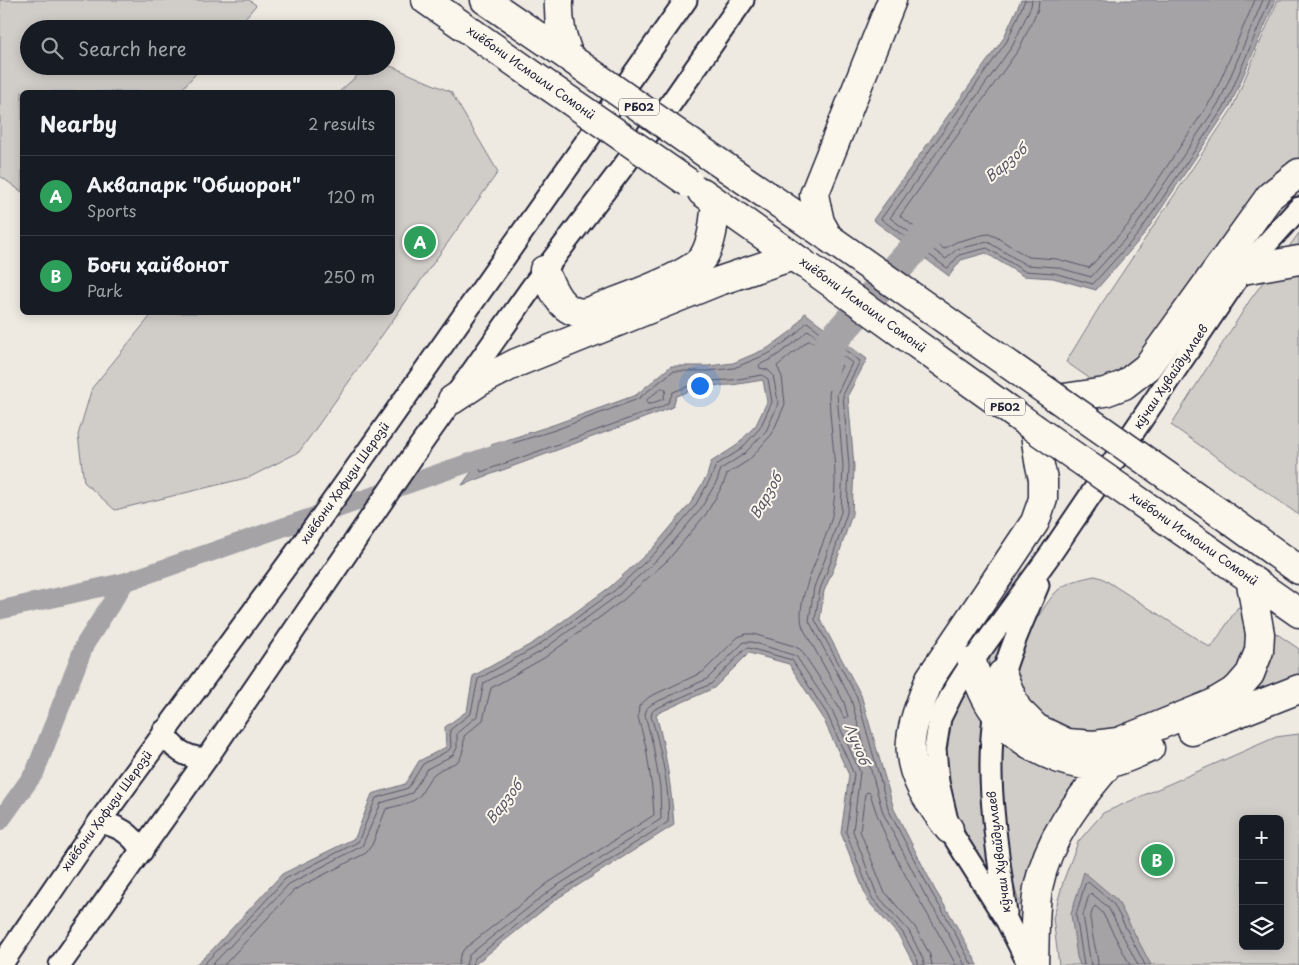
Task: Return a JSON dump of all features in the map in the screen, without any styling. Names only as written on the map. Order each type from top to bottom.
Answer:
[{"type":"highway","name":"хиёбони Исмоили Сомонӣ","points":[[426,0],[801,261],[1034,428],[1299,613]]},
{"type":"highway","name":"РБ02","points":[[485,0],[772,198],[1299,570]]},
{"type":"highway","points":[[559,0],[561,35],[570,58]]},
{"type":"highway","points":[[829,238],[820,222],[814,195],[892,0]]},
{"type":"highway","points":[[1057,399],[1105,392],[1124,385],[1147,367],[1270,196],[1299,172]]},
{"type":"highway","points":[[772,198],[799,201],[814,195]]},
{"type":"highway","points":[[544,270],[552,290],[565,306],[576,313],[594,310],[680,275],[696,266],[706,254],[716,202]]},
{"type":"highway","points":[[1243,270],[1299,260]]},
{"type":"highway","points":[[452,400],[479,382],[516,363],[719,281],[801,261]]},
{"type":"highway","points":[[949,829],[927,800],[913,768],[911,740],[920,705],[930,678],[1035,522],[1043,500],[1043,479],[1034,428]]},
{"type":"highway","points":[[1261,543],[1299,547]]},
{"type":"highway","points":[[1002,674],[1017,709],[1036,728],[1067,743],[1094,745],[1118,742],[1212,704],[1237,689],[1250,674],[1259,651],[1260,634],[1250,578]]},
{"type":"highway","points":[[972,662],[978,681],[994,712],[1013,731],[1034,748],[1058,759],[1086,765],[1110,763],[1299,689]]},
{"type":"highway","points":[[1034,965],[1038,888],[1050,847],[1065,819],[1110,763]]},
{"type":"main road","name":"хиёбони Ҳофизи Шерозӣ","points":[[1,965],[99,822],[301,546],[686,0]]},
{"type":"main road","points":[[60,965],[207,758],[356,538],[544,270],[669,106],[743,0]]},
{"type":"main road","name":"кӯчаи Хувайдуллаев","points":[[1007,920],[949,829],[938,782],[935,749],[940,718],[953,692],[972,662],[1052,552],[1243,270],[1299,208]]},
{"type":"main road","name":"кӯчаи Хувайдуллаев","points":[[1007,920],[990,776],[990,740],[1002,674],[1052,552]]},
{"type":"main road","points":[[164,731],[167,739],[178,750],[193,758],[207,758]]},
{"type":"main road","points":[[99,822],[122,830],[135,840],[142,851]]},
{"type":"main road","points":[[1007,920],[1029,965]]},
{"type":"shaded area","points":[[0,0],[249,0],[256,5],[244,20],[20,20],[20,75],[195,75],[181,90],[20,90],[20,191],[0,176]]},
{"type":"shaded area","points":[[1278,0],[1299,0],[1299,169],[1145,365],[1105,389],[1066,362],[1100,306],[1232,109]]},
{"type":"shaded area","points":[[395,68],[451,92],[498,172],[299,452],[250,477],[115,510],[84,482],[78,435],[92,388],[151,315],[395,315],[395,90],[341,90],[358,75],[395,75]]},
{"type":"shaded area","points":[[1299,233],[1299,515],[1171,425],[1250,300]]},
{"type":"shaded area","points":[[1095,576],[1102,578],[1211,648],[1238,607],[1299,649],[1299,681],[1104,752],[1008,699],[1015,661],[1029,633],[1050,600],[1062,587],[1078,580]]},
{"type":"shaded area","points":[[1019,608],[988,681],[990,654]]},
{"type":"shaded area","points":[[970,683],[983,718],[995,885],[954,811],[943,771],[946,727]]},
{"type":"shaded area","points":[[1006,734],[1088,773],[1030,936],[1011,873],[1002,824],[1001,758],[1002,742]]},
{"type":"shaded area","points":[[1299,734],[1299,965],[1059,965],[1053,918],[1064,879],[1078,842],[1103,813],[1276,737]]},
{"type":"water","points":[[1021,0],[1276,0],[1230,106],[1143,236],[1096,290],[1053,278],[1023,276],[986,253],[961,260],[949,276],[873,220],[1003,39]]},
{"type":"water","name":"Лучоб","points":[[805,313],[867,359],[848,395],[854,466],[852,514],[836,563],[824,591],[820,619],[861,695],[894,809],[935,890],[978,965],[914,965],[899,936],[868,901],[841,833],[849,775],[822,716],[789,664],[749,653],[714,688],[656,714],[668,769],[674,825],[558,898],[474,965],[195,965],[211,951],[282,874],[355,838],[372,794],[405,784],[419,761],[446,747],[445,727],[467,711],[473,676],[533,643],[610,587],[653,548],[690,504],[707,476],[711,462],[736,446],[756,425],[767,402],[763,380],[732,385],[704,386],[676,396],[673,407],[462,485],[491,445],[636,395],[671,366],[708,366],[733,363],[768,348],[793,330]]},
{"type":"water","points":[[1084,872],[1117,900],[1151,965],[1080,965],[1077,957],[1071,914]]},
{"type":"waterway","name":"Варзоб","points":[[822,376],[830,343],[941,219]]},
{"type":"waterway","points":[[0,610],[125,582],[506,450]]},
{"type":"waterway","points":[[0,821],[35,772],[85,644],[125,582]]},
{"type":"place","name":"Аквапарк \"Обшорон\"","points":[[420,242]]},
{"type":"place","name":"Боғи ҳайвонот","points":[[1157,860]]}]
